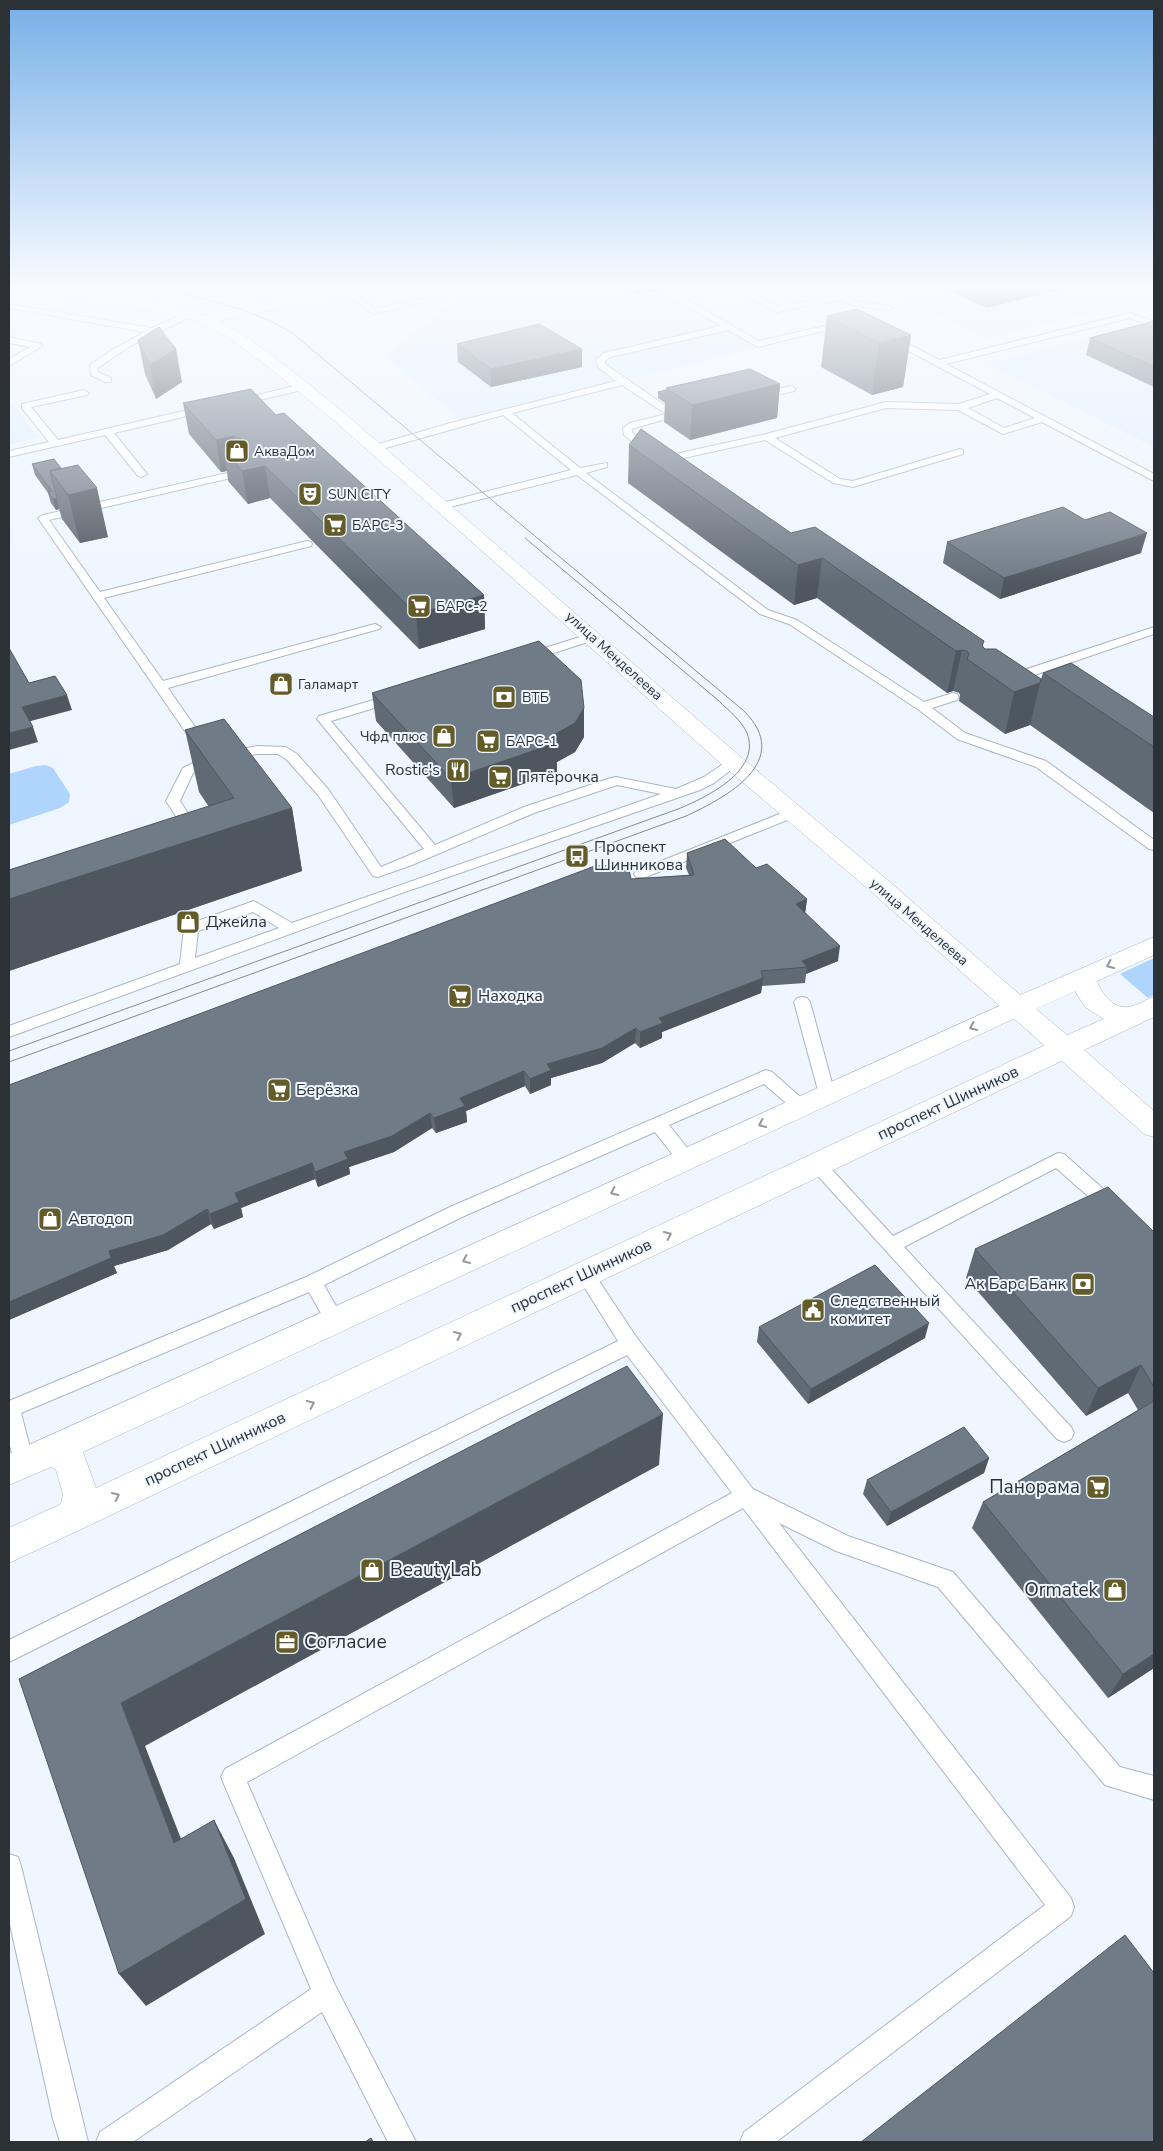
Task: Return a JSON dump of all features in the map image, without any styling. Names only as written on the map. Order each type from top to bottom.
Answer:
[{"type":"street","name":"улица Менделеева","points":[[300,384],[593,637],[734,763],[1017,1006],[1154,1127]]},
{"type":"street","points":[[29,1461],[1017,1006],[1154,945]]},
{"type":"street","points":[[1083,977],[1087,995],[1107,1011],[1143,1012]]},
{"type":"street","name":"проспект Шинников","points":[[9,1546],[1143,1012]]},
{"type":"street","points":[[29,1461],[70,1462],[80,1494],[78,1514]]},
{"type":"lane","points":[[375,448],[439,429],[614,384]]},
{"type":"lane","points":[[627,384],[679,414],[633,425],[628,428],[627,433],[651,453],[666,459],[682,470]]},
{"type":"lane","points":[[977,384],[1154,478]]},
{"type":"lane","points":[[9,454],[219,408],[303,387]]},
{"type":"lane","points":[[752,398],[791,389]]},
{"type":"lane","points":[[56,444],[25,406],[84,393]]},
{"type":"lane","points":[[666,459],[767,437],[886,405],[960,407],[997,395]]},
{"type":"lane","points":[[960,407],[1003,431],[1043,419]]},
{"type":"lane","points":[[504,412],[579,472],[764,612],[792,622],[923,708],[961,736],[1041,764],[1154,846]]},
{"type":"lane","points":[[108,432],[142,474]]},
{"type":"lane","points":[[767,437],[836,481],[853,484],[960,452]]},
{"type":"lane","points":[[636,457],[651,453]]},
{"type":"lane","points":[[442,506],[604,465]]},
{"type":"lane","points":[[212,759],[43,518],[240,473]]},
{"type":"lane","points":[[98,596],[308,544]]},
{"type":"lane","points":[[160,686],[375,627]]},
{"type":"lane","points":[[1032,682],[1010,677],[1154,630]]},
{"type":"lane","points":[[519,660],[593,637]]},
{"type":"lane","points":[[407,694],[323,719],[432,851]]},
{"type":"lane","points":[[923,708],[952,696]]},
{"type":"lane","points":[[201,842],[173,802],[188,771],[212,759],[257,750],[280,750],[292,757],[323,792],[378,873],[394,891]]},
{"type":"lane","points":[[9,1032],[394,891],[675,793],[709,780],[734,763]]},
{"type":"lane","points":[[378,873],[529,810],[616,781],[675,793]]},
{"type":"lane","points":[[641,874],[792,813]]},
{"type":"lane","points":[[188,967],[191,928],[254,906],[291,929]]},
{"type":"lane","points":[[802,1002],[827,1094]]},
{"type":"lane","points":[[29,1461],[10,1410],[313,1282],[456,1212],[766,1076],[800,1106]]},
{"type":"lane","points":[[658,1123],[686,1159]]},
{"type":"lane","points":[[891,1245],[1058,1159],[1125,1218]]},
{"type":"lane","points":[[817,1165],[1064,1433]]},
{"type":"lane","points":[[585,1274],[630,1344],[1062,1907],[754,2142]]},
{"type":"lane","points":[[313,1282],[335,1320]]},
{"type":"lane","points":[[9,1651],[630,1344]]},
{"type":"lane","points":[[746,1496],[843,1544],[945,1579],[1112,1777],[1154,1788]]},
{"type":"lane","points":[[402,2142],[326,1994],[233,1777],[746,1496]]},
{"type":"lane","points":[[9,1866],[66,2119],[74,2142]]},
{"type":"lane","points":[[110,2142],[326,1994]]},
{"type":"shaded area","points":[[418,384],[606,384],[459,420]]},
{"type":"shaded area","points":[[1028,384],[1154,384],[1154,447]]},
{"type":"shaded area","points":[[9,399],[38,438],[9,445]]},
{"type":"shaded area","points":[[46,765],[53,768],[70,794],[69,802],[60,808],[9,825],[9,774]]},
{"type":"shaded area","points":[[1154,958],[1154,995],[1148,998],[1120,974]]},
{"type":"building","points":[[682,384],[778,384],[692,405],[666,388]]},
{"type":"building","points":[[251,389],[276,415],[284,413],[484,595],[416,614],[265,466],[242,471],[223,448],[239,445],[241,439],[234,436],[216,440],[183,403]]},
{"type":"building","points":[[666,390],[665,396],[658,392]]},
{"type":"building","points":[[641,429],[791,533],[815,527],[984,641],[982,646],[985,649],[996,649],[1041,679],[1040,683],[1014,692],[967,659],[969,654],[967,651],[956,651],[822,558],[798,565],[629,445]]},
{"type":"building","points":[[54,459],[61,468],[50,471],[57,498],[53,499],[48,492],[52,491],[32,464]]},
{"type":"building","points":[[78,465],[97,488],[68,495],[50,471]]},
{"type":"building","points":[[1063,507],[1085,520],[1110,512],[1147,533],[1004,578],[947,542]]},
{"type":"building","name":"БАРС-1","points":[[539,641],[581,680],[584,708],[575,723],[550,737],[556,743],[451,779],[372,693]]},
{"type":"building","points":[[9,648],[29,683],[55,676],[67,695],[22,707],[33,727],[9,733]]},
{"type":"building","points":[[1071,663],[1154,717],[1154,747],[1043,673]]},
{"type":"building","points":[[224,719],[292,808],[9,899],[9,870],[234,798],[185,730]]},
{"type":"building","name":"Берёзка","points":[[725,839],[756,868],[767,864],[807,899],[796,904],[840,946],[802,961],[807,967],[761,971],[763,978],[659,1018],[663,1023],[640,1032],[636,1028],[602,1048],[547,1064],[551,1070],[530,1079],[524,1071],[460,1098],[465,1106],[434,1118],[430,1113],[392,1136],[344,1152],[348,1159],[315,1172],[312,1163],[235,1193],[239,1202],[210,1214],[207,1209],[163,1235],[109,1251],[111,1258],[9,1302],[9,1085],[595,866],[628,865],[631,879],[694,875],[687,853]]},
{"type":"building","points":[[1108,1187],[1154,1232],[1154,1387],[1141,1365],[1098,1388],[975,1249]]},
{"type":"building","points":[[875,1265],[929,1323],[811,1389],[759,1327]]},
{"type":"building","points":[[627,1366],[663,1414],[121,1703],[174,1843],[214,1820],[246,1899],[119,1974],[19,1679]]},
{"type":"building","points":[[1154,1401],[1154,1654],[1123,1674],[983,1502]]},
{"type":"building","points":[[964,1427],[989,1458],[891,1512],[867,1480]]},
{"type":"building","points":[[1125,1935],[1154,1973],[1154,2142],[861,2142]]},
{"type":"building","points":[[371,2138],[373,2142],[365,2142]]},
{"type":"tram line","points":[[9,1062],[686,816],[736,788],[749,775],[758,761],[762,746],[758,729],[744,711],[354,384]]},
{"type":"tram line","points":[[9,1051],[678,809],[716,790],[739,771],[746,759],[749,747],[747,733],[738,720],[719,701],[525,538]]},
{"type":"place","name":"АкваДом","points":[[237,451]]},
{"type":"place","name":"SUN CITY","points":[[310,494]]},
{"type":"place","name":"БАРС-3","points":[[335,525]]},
{"type":"place","name":"БАРС-2","points":[[419,606]]},
{"type":"place","name":"Галамарт","points":[[281,684]]},
{"type":"place","name":"ВТБ","points":[[504,697]]},
{"type":"place","name":"Чфд плюс","points":[[444,736]]},
{"type":"place","name":"БАРС-1","points":[[488,741]]},
{"type":"place","name":"Rostic's","points":[[458,770]]},
{"type":"place","name":"Пятёрочка","points":[[500,777]]},
{"type":"place","name":"Проспект Шинникова","points":[[577,856]]},
{"type":"place","name":"Джейла","points":[[188,922]]},
{"type":"place","name":"Находка","points":[[460,996]]},
{"type":"place","name":"Берёзка","points":[[279,1090]]},
{"type":"place","name":"Автодоп","points":[[50,1219]]},
{"type":"place","name":"Ак Барс Банк","points":[[1083,1284]]},
{"type":"place","name":"Следственный комитет","points":[[813,1310]]},
{"type":"place","name":"Панорама","points":[[1098,1487]]},
{"type":"place","name":"BeautyLab","points":[[372,1570]]},
{"type":"place","name":"Ormatek","points":[[1115,1590]]},
{"type":"place","name":"Согласие","points":[[287,1642]]}]
